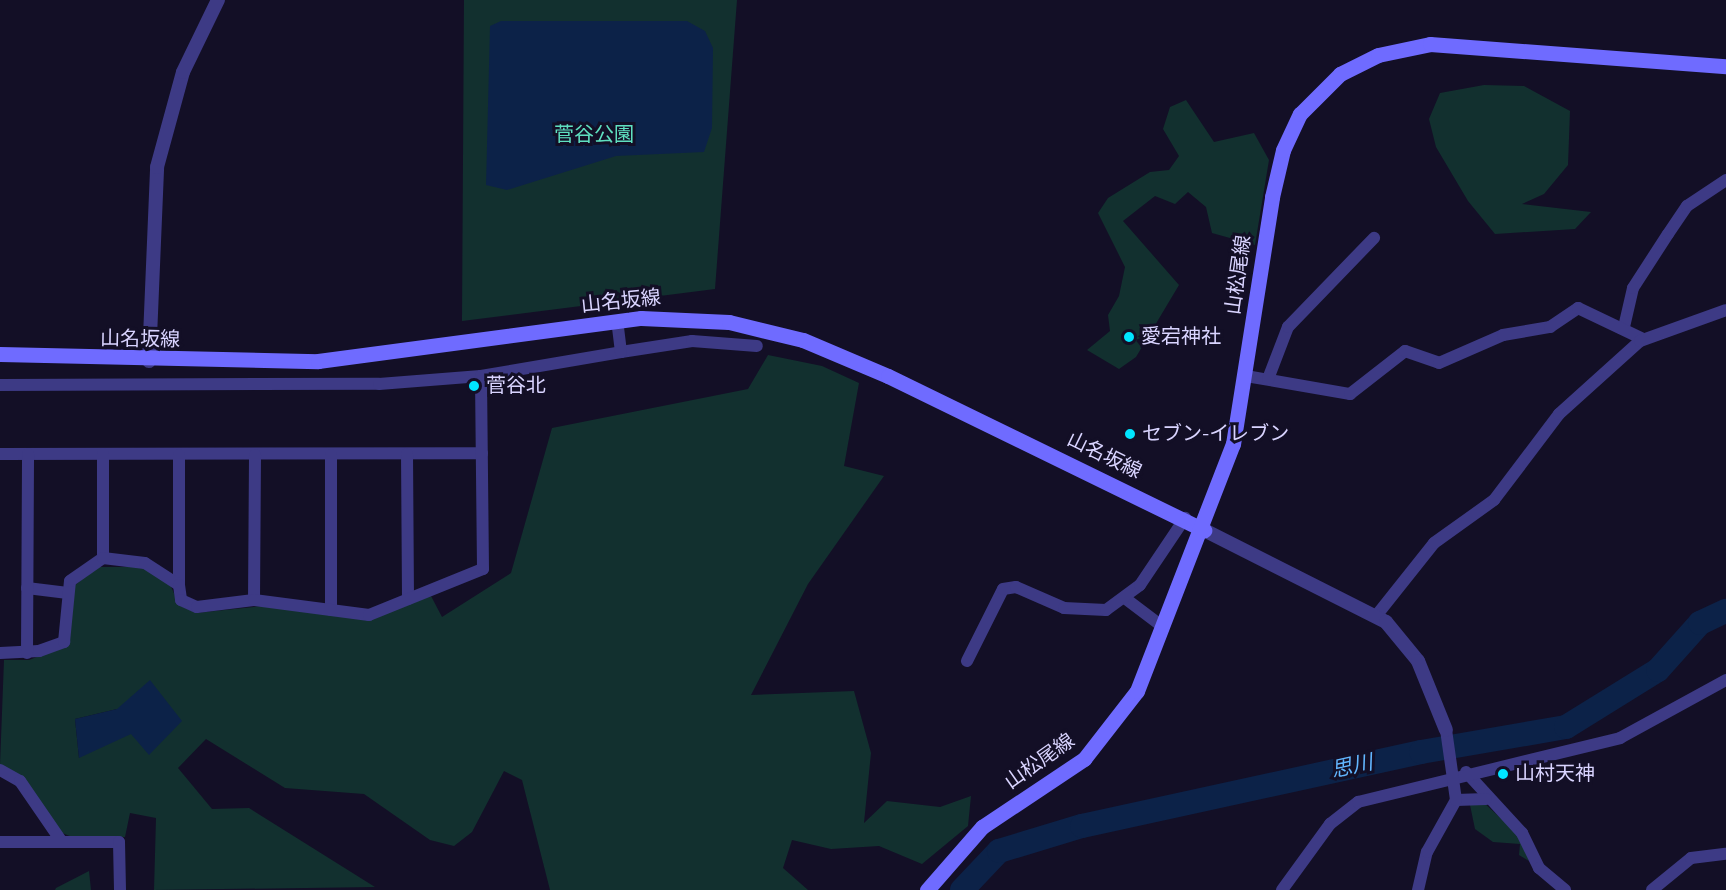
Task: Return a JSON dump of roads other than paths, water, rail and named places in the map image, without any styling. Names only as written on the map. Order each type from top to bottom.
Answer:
[{"type":"main road","name":"山松尾線","points":[[927,890],[982,827],[1084,759],[1114,727],[1137,691],[1204,530],[1233,444],[1283,150],[1300,114],[1340,74],[1378,54],[1430,44],[1726,66]]},
{"type":"main road","name":"山名坂線","points":[[0,354],[149,361],[393,354],[617,321],[677,317],[729,322],[803,340],[1185,518],[1204,530]]},
{"type":"street","points":[[149,361],[157,167],[183,72],[218,0]]},
{"type":"street","points":[[1624,327],[1633,288],[1687,206],[1726,180]]},
{"type":"street","points":[[1268,379],[1288,327],[1374,238]]},
{"type":"street","points":[[1246,376],[1345,395],[1405,351],[1439,363],[1503,335],[1550,327],[1578,308],[1624,327],[1643,339]]},
{"type":"street","points":[[1376,615],[1434,543],[1494,500],[1559,414],[1643,339],[1726,310]]},
{"type":"street","points":[[617,321],[621,352]]},
{"type":"street","points":[[0,385],[379,384],[481,376],[692,341],[757,346]]},
{"type":"street","points":[[179,455],[181,600],[197,608],[254,600],[369,615],[483,569],[481,376]]},
{"type":"street","points":[[0,454],[482,453]]},
{"type":"street","points":[[27,653],[28,454]]},
{"type":"street","points":[[103,454],[103,558]]},
{"type":"street","points":[[254,600],[255,454]]},
{"type":"street","points":[[407,454],[408,599]]},
{"type":"street","points":[[331,455],[331,610]]},
{"type":"street","points":[[967,661],[1003,589],[1016,587],[1043,602],[1084,611],[1106,610],[1126,599],[1161,558],[1185,518]]},
{"type":"street","points":[[1204,530],[1376,615],[1418,661],[1446,730],[1458,770],[1456,800],[1427,852],[1418,890]]},
{"type":"street","points":[[0,653],[27,653],[64,642],[68,635],[68,593],[75,574],[103,558],[145,562],[179,585]]},
{"type":"street","points":[[27,588],[68,593]]},
{"type":"street","points":[[1126,599],[1163,627]]},
{"type":"street","points":[[1282,890],[1330,824],[1358,802],[1458,770],[1620,738],[1726,680]]},
{"type":"street","points":[[0,770],[20,781],[62,842]]},
{"type":"street","points":[[1458,770],[1522,833],[1539,868],[1564,890]]},
{"type":"street","points":[[1456,800],[1486,799]]},
{"type":"street","points":[[0,842],[119,842],[120,890]]},
{"type":"street","points":[[1652,890],[1691,858],[1726,854]]},
{"type":"water","points":[[501,21],[687,21],[705,31],[713,48],[712,128],[704,152],[616,156],[507,190],[486,185],[490,26]]},
{"type":"water","points":[[150,680],[182,721],[149,755],[131,734],[79,758],[75,719],[117,709]]},
{"type":"waterway","name":"思川","points":[[962,890],[999,851],[1082,826],[1421,752],[1566,727],[1658,670],[1700,623],[1726,611]]},
{"type":"place","name":"愛宕神社","points":[[1129,337]]},
{"type":"place","name":"菅谷北","points":[[474,386]]},
{"type":"place","name":"セブン-イレブン","points":[[1130,434]]},
{"type":"place","name":"山村天神","points":[[1503,774]]},
{"type":"park label","name":"菅谷公園","points":[[594,135]]}]
